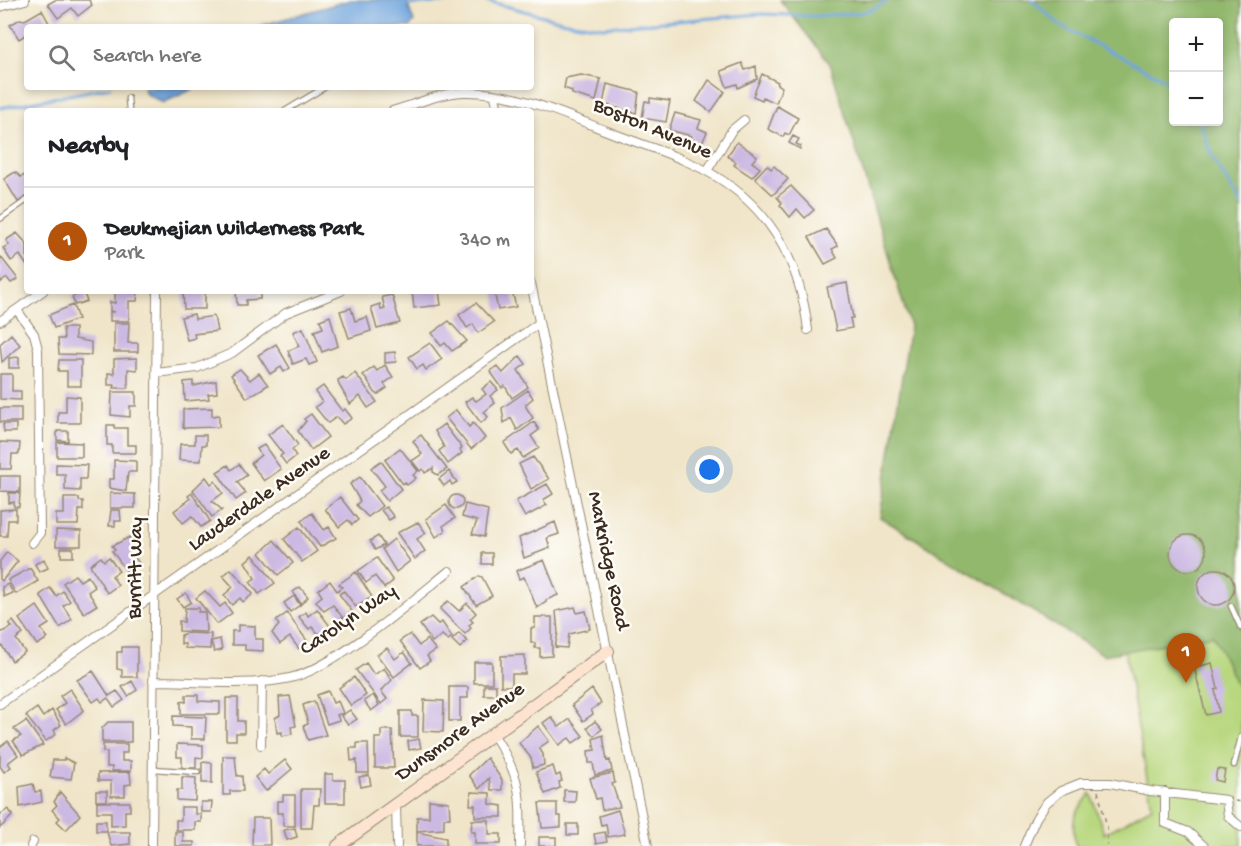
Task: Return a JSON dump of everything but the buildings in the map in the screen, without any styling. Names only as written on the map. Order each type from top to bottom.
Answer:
[{"type":"street","points":[[0,7],[24,0]]},
{"type":"street","name":"Boston Avenue","points":[[403,108],[462,92],[495,96],[558,111],[707,171],[741,194],[778,234],[795,268],[806,307],[808,330]]},
{"type":"street","points":[[495,96],[497,108]]},
{"type":"street","points":[[707,171],[732,130],[744,120]]},
{"type":"street","points":[[0,321],[39,294]]},
{"type":"street","name":"Burritt Way","points":[[152,846],[157,294]]},
{"type":"street","points":[[156,373],[197,368],[232,353],[286,313],[334,294]]},
{"type":"street","name":"Markridge Road","points":[[533,294],[648,846]]},
{"type":"street","points":[[17,310],[34,334],[38,349],[40,533],[32,543]]},
{"type":"street","name":"Lauderdale Avenue","points":[[0,704],[156,596],[539,323]]},
{"type":"street","name":"Carolyn Way","points":[[153,681],[262,681],[291,678],[316,669],[416,598],[449,571]]},
{"type":"street","name":"Dunsmore Avenue","points":[[338,846],[608,651]]},
{"type":"street","points":[[261,745],[262,681]]},
{"type":"street","points":[[493,734],[508,757],[518,781],[521,796],[520,846]]},
{"type":"street","points":[[1024,846],[1036,818],[1054,796],[1075,785],[1098,781],[1226,800],[1228,816],[1241,827]]},
{"type":"street","points":[[1165,792],[1165,824],[1188,832],[1204,846]]},
{"type":"street","points":[[396,804],[397,846]]},
{"type":"lane","points":[[290,108],[320,90]]},
{"type":"lane","points":[[128,98],[129,108]]},
{"type":"lane","points":[[0,219],[24,202]]},
{"type":"lane","points":[[1231,606],[1241,628]]},
{"type":"lane","points":[[1234,765],[1241,737]]},
{"type":"lane","points":[[153,769],[198,772]]},
{"type":"path","points":[[1098,781],[1099,802],[1107,827],[1107,846]]},
{"type":"green space","points":[[780,0],[1241,0],[1241,694],[1213,635],[1104,655],[880,517],[910,326],[830,64]]},
{"type":"green space","points":[[1241,436],[1241,846],[1076,846],[1073,829],[1075,817],[1091,793],[1104,834],[1152,807],[1109,560]]},
{"type":"water","points":[[350,0],[406,0],[414,22],[412,24],[266,24]]},
{"type":"water","points":[[144,90],[191,90],[163,103],[145,93]]},
{"type":"waterway","points":[[406,5],[483,0],[566,22],[603,27],[761,14],[815,16],[857,13],[871,10],[889,0]]},
{"type":"waterway","points":[[1032,0],[1061,26],[1169,81]]},
{"type":"waterway","points":[[0,108],[94,90]]},
{"type":"waterway","points":[[1201,126],[1211,155],[1241,204]]},
{"type":"place","name":"Deukmejian Wilderness Park","points":[[1186,683]]}]
